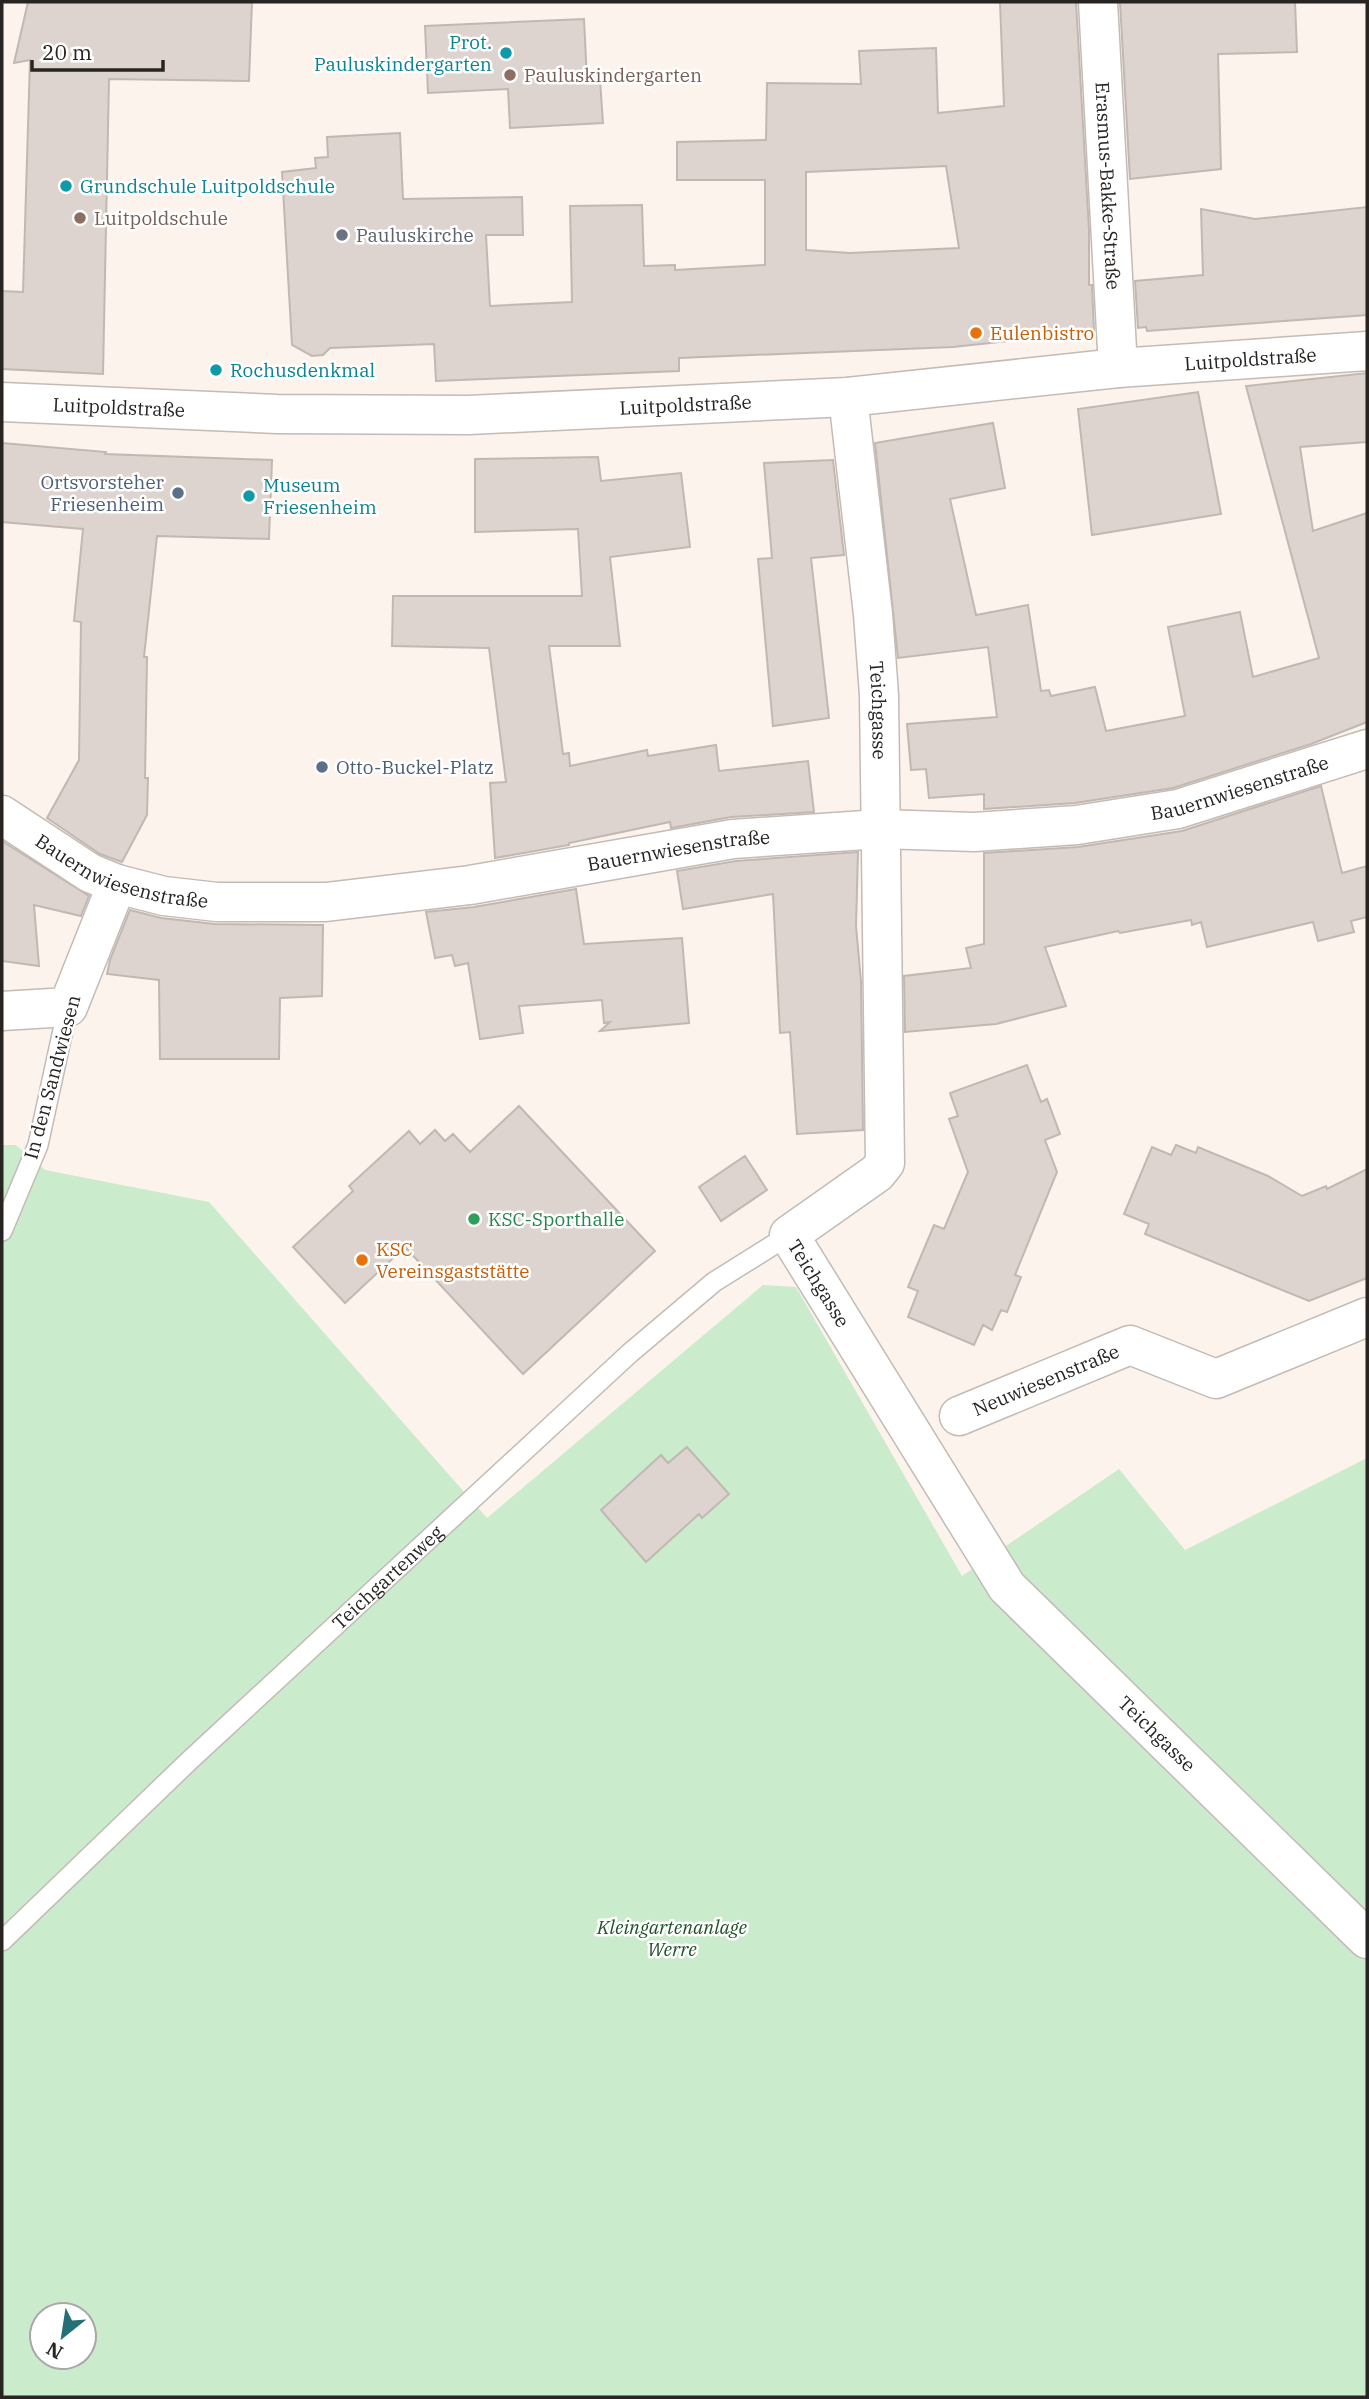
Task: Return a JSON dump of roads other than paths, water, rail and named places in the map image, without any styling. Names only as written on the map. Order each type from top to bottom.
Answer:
[{"type":"street","name":"Erasmus-Bakke-Straße","points":[[1098,2],[1118,368]]},
{"type":"street","name":"Luitpoldstraße","points":[[2,402],[277,414],[436,416],[848,397],[1118,368],[1367,351]]},
{"type":"street","name":"Teichgasse","points":[[848,397],[873,614],[879,695],[885,1163],[877,1173],[789,1235],[1007,1587],[1367,1939]]},
{"type":"street","name":"Bauernwiesenstraße","points":[[2,816],[90,873],[117,884],[164,896],[217,902],[326,902],[470,886],[733,839],[880,829],[974,832],[1077,825],[1178,808],[1367,749]]},
{"type":"street","name":"In den Sandwiesen","points":[[68,1007],[117,884]]},
{"type":"street","points":[[2,1011],[68,1007]]},
{"type":"street","name":"Neuwiesenstraße","points":[[959,1416],[1130,1345],[1216,1380],[1367,1317]]},
{"type":"lane","name":"In den Sandwiesen","points":[[2,1231],[38,1145],[68,1007]]},
{"type":"lane","name":"Teichgartenweg","points":[[2,1941],[189,1761],[630,1353],[714,1282],[789,1235]]},
{"type":"place","name":"Prot. Pauluskindergarten","points":[[506,53]]},
{"type":"place","name":"Pauluskindergarten","points":[[510,75]]},
{"type":"place","name":"Grundschule Luitpoldschule","points":[[66,186]]},
{"type":"place","name":"Luitpoldschule","points":[[80,218]]},
{"type":"place","name":"Pauluskirche","points":[[342,235]]},
{"type":"place","name":"Eulenbistro","points":[[976,333]]},
{"type":"place","name":"Rochusdenkmal","points":[[216,370]]},
{"type":"place","name":"Ortsvorsteher Friesenheim","points":[[178,493]]},
{"type":"place","name":"Museum Friesenheim","points":[[249,496]]},
{"type":"place","name":"Otto-Buckel-Platz","points":[[322,767]]},
{"type":"place","name":"KSC-Sporthalle","points":[[474,1219]]},
{"type":"place","name":"KSC Vereinsgaststätte","points":[[362,1260]]},
{"type":"park label","name":"Kleingartenanlage Werre","points":[[672,1938]]}]
